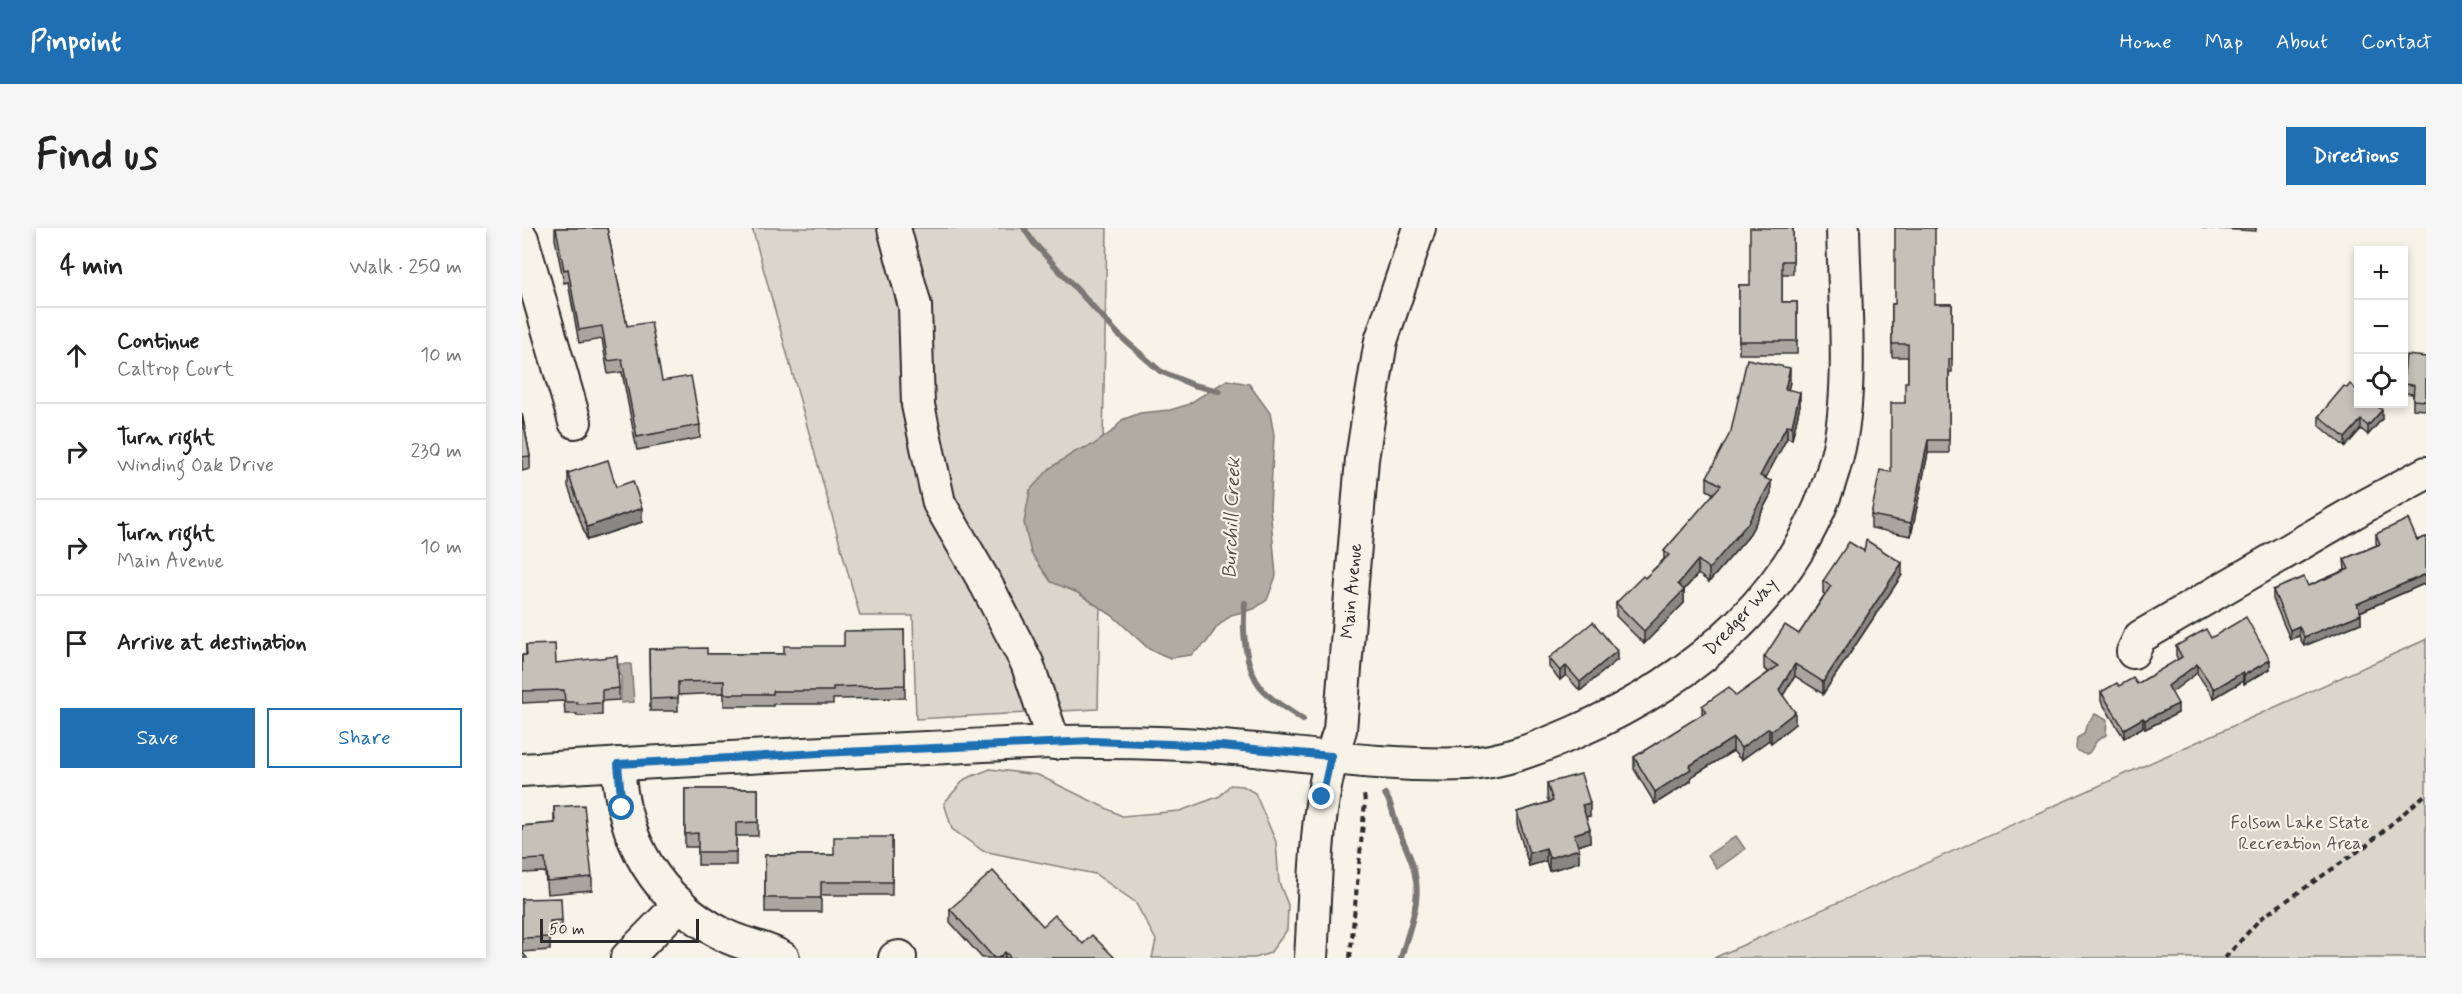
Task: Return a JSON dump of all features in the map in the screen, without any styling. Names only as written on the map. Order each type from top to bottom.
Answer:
[{"type":"street","points":[[894,228],[915,306],[918,405],[939,503],[987,586],[1027,663],[1054,743]]},
{"type":"street","name":"Main Avenue","points":[[1311,958],[1322,797],[1331,756],[1340,730],[1362,459],[1381,341],[1419,228]]},
{"type":"street","name":"Dredger Way","points":[[522,770],[820,753],[1092,741],[1221,746],[1410,764],[1462,764],[1510,755],[1553,742],[1617,715],[1674,680],[1717,646],[1757,604],[1785,570],[1807,534],[1836,459],[1843,426],[1845,368],[1843,228]]},
{"type":"street","points":[[522,239],[575,422]]},
{"type":"street","points":[[2133,652],[2140,637],[2426,473]]},
{"type":"street","points":[[618,764],[622,808],[633,840],[652,873],[680,904],[722,934],[783,958]]},
{"type":"street","points":[[627,958],[680,904]]},
{"type":"path","points":[[1350,958],[1364,794]]},
{"type":"path","points":[[2225,958],[2260,919],[2367,845],[2426,794]]},
{"type":"green space","points":[[752,228],[1107,228],[1098,709],[916,719],[913,616],[860,616]]},
{"type":"green space","name":"Folsom Lake State Recreation Area","points":[[2425,640],[2426,958],[1714,958]]},
{"type":"green space","points":[[990,769],[1038,775],[1122,816],[1180,811],[1220,796],[1230,785],[1243,786],[1255,793],[1276,842],[1279,882],[1288,905],[1287,930],[1270,953],[1255,958],[1152,958],[1156,940],[1135,902],[1095,874],[983,851],[952,829],[944,803],[965,779]]},
{"type":"water","points":[[1227,380],[1249,384],[1270,413],[1274,435],[1270,507],[1276,576],[1267,600],[1254,609],[1231,615],[1217,627],[1206,643],[1191,655],[1170,658],[1149,649],[1113,616],[1078,593],[1051,582],[1031,553],[1024,523],[1030,490],[1050,468],[1078,450],[1093,445],[1114,430],[1122,420],[1140,413],[1170,410],[1187,405]]},
{"type":"water","points":[[619,664],[631,664],[634,702],[621,703]]},
{"type":"water","points":[[2095,714],[2107,720],[2106,735],[2096,742],[2088,753],[2081,753],[2076,749],[2077,738],[2084,734],[2086,726]]},
{"type":"water","points":[[1736,836],[1745,849],[1717,869],[1708,855]]},
{"type":"building","points":[[556,228],[607,228],[627,326],[651,322],[662,381],[691,376],[700,425],[637,437],[622,359],[608,361],[602,326],[579,330],[568,269],[564,270]]},
{"type":"building","points":[[1750,228],[1793,228],[1793,261],[1782,261],[1782,302],[1797,302],[1797,341],[1739,341],[1739,285],[1750,285]]},
{"type":"building","points":[[1895,228],[1935,228],[1935,304],[1952,304],[1949,440],[1928,440],[1911,523],[1871,515],[1880,470],[1891,472],[1891,403],[1905,403],[1905,382],[1908,382],[1908,344],[1892,344],[1892,304],[1895,304]]},
{"type":"building","points":[[2408,355],[2426,357],[2426,401],[2413,400],[2414,385],[2408,384]]},
{"type":"building","points":[[1747,359],[1790,368],[1785,389],[1800,392],[1792,426],[1787,425],[1760,476],[1771,481],[1748,523],[1709,569],[1698,560],[1678,584],[1684,590],[1644,631],[1616,603],[1643,576],[1645,578],[1669,555],[1664,551],[1721,485],[1707,477],[1731,431]]},
{"type":"building","points":[[2350,384],[2354,388],[2354,408],[2379,408],[2382,410],[2368,426],[2361,420],[2345,438],[2319,416],[2344,386],[2347,388]]},
{"type":"building","points":[[522,414],[530,456],[522,457]]},
{"type":"building","points":[[608,460],[616,487],[633,481],[642,508],[587,527],[568,473]]},
{"type":"building","points":[[2408,519],[2417,540],[2426,537],[2426,574],[2357,604],[2361,614],[2304,637],[2299,626],[2290,630],[2273,590],[2304,577],[2308,586],[2349,569],[2344,559],[2380,544],[2376,534]]},
{"type":"building","points":[[1866,540],[1902,563],[1823,682],[1795,664],[1779,690],[1795,712],[1771,731],[1769,728],[1741,748],[1733,738],[1689,766],[1691,769],[1655,792],[1634,757],[1706,712],[1702,706],[1729,687],[1736,696],[1778,666],[1764,657],[1785,625],[1799,634],[1831,586],[1823,581],[1849,542],[1864,551]]},
{"type":"building","points":[[2246,617],[2270,660],[2214,689],[2197,664],[2168,686],[2178,704],[2145,720],[2143,718],[2124,729],[2101,692],[2117,683],[2119,686],[2133,678],[2137,684],[2182,657],[2176,646],[2206,629],[2211,638]]},
{"type":"building","points":[[1593,622],[1617,651],[1580,682],[1566,666],[1560,671],[1549,658]]},
{"type":"building","points":[[904,630],[905,685],[833,687],[833,691],[773,691],[773,694],[724,694],[724,681],[678,682],[678,698],[650,699],[649,649],[707,648],[707,654],[784,654],[784,646],[844,646],[844,631]]},
{"type":"building","points":[[555,644],[556,663],[617,656],[619,688],[602,690],[602,703],[577,704],[577,702],[565,702],[564,690],[522,691],[522,655],[527,655],[526,645]]},
{"type":"building","points":[[1581,774],[1590,803],[1582,805],[1590,829],[1574,834],[1579,849],[1549,858],[1546,848],[1529,853],[1517,812],[1553,801],[1547,783]]},
{"type":"building","points":[[685,789],[758,789],[758,822],[736,823],[736,852],[698,852],[698,833],[685,834]]},
{"type":"building","points":[[584,805],[592,877],[547,881],[545,859],[522,860],[522,826],[555,823],[554,807]]},
{"type":"building","points":[[834,837],[892,837],[892,882],[821,882],[821,898],[765,898],[765,855],[834,855]]},
{"type":"building","points":[[993,871],[1043,926],[1055,915],[1083,944],[1092,935],[1114,957],[1011,958],[1005,952],[998,958],[994,958],[950,909]]},
{"type":"building","points":[[561,898],[562,920],[550,921],[550,937],[522,938],[522,899]]},
{"type":"waterway","name":"Burchill Creek","points":[[1024,228],[1033,242],[1119,335],[1160,371],[1193,385],[1219,391]]},
{"type":"waterway","name":"Burchill Creek","points":[[1245,603],[1246,648],[1251,670],[1262,689],[1270,697],[1303,720]]},
{"type":"waterway","points":[[1385,794],[1411,861],[1417,890],[1415,910],[1401,958]]},
{"type":"route","points":[[622,808],[618,764],[1092,741],[1221,746],[1289,754],[1331,756],[1322,797]]}]
